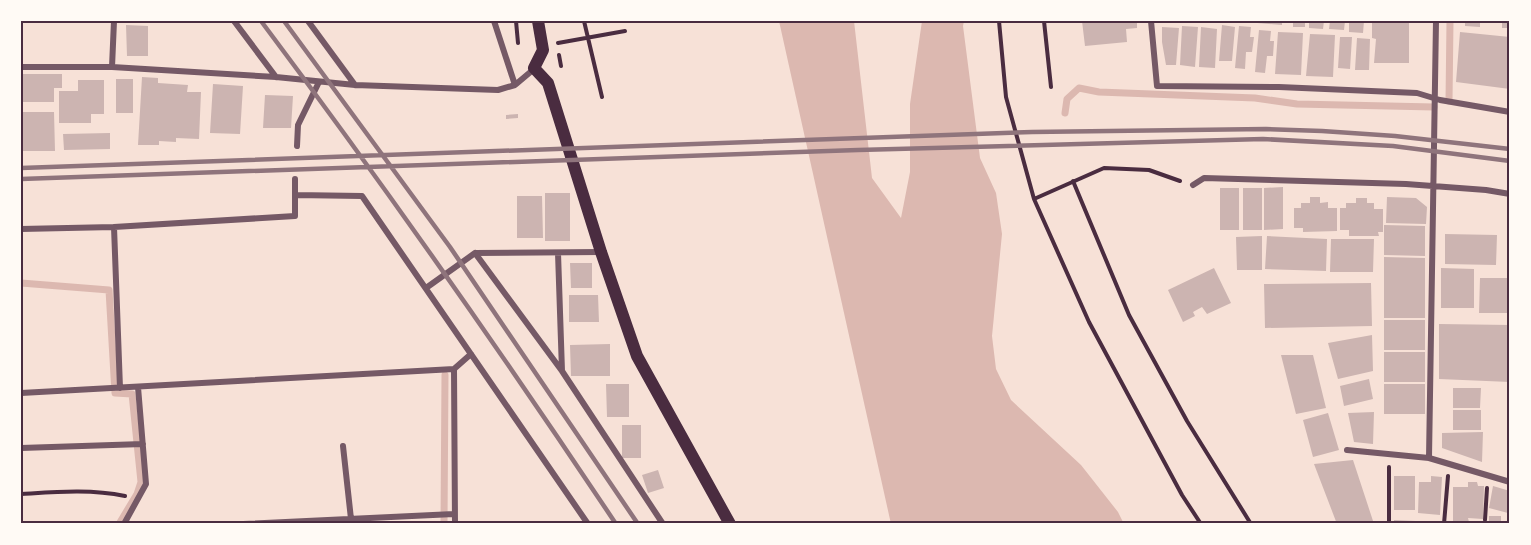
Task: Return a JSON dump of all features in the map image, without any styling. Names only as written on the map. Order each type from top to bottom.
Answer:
[{"type":"main road","points":[[538,21],[543,50],[534,68],[548,83],[601,252],[637,356],[730,524]]},
{"type":"street","points":[[112,67],[114,21]]},
{"type":"street","points":[[234,21],[276,77]]},
{"type":"street","points":[[308,21],[355,85]]},
{"type":"street","points":[[494,21],[515,85]]},
{"type":"street","points":[[1151,21],[1157,86],[1417,93],[1437,99],[1510,112]]},
{"type":"street","points":[[1429,458],[1433,186],[1437,99],[1436,21]]},
{"type":"street","points":[[21,67],[112,67],[276,77],[355,85],[498,90],[515,85],[534,68]]},
{"type":"street","points":[[297,146],[298,125],[320,82]]},
{"type":"street","points":[[1192,185],[1204,178],[1345,181],[1486,190],[1510,194]]},
{"type":"street","points":[[21,229],[114,227],[295,216],[295,179]]},
{"type":"street","points":[[295,195],[362,196],[588,524]]},
{"type":"street","points":[[114,227],[120,388]]},
{"type":"street","points":[[426,288],[475,253],[601,252]]},
{"type":"street","points":[[475,253],[562,371],[663,524]]},
{"type":"street","points":[[558,253],[562,371]]},
{"type":"street","points":[[21,393],[454,369],[471,354]]},
{"type":"street","points":[[454,369],[455,524]]},
{"type":"street","points":[[124,524],[146,484],[138,387]]},
{"type":"street","points":[[21,448],[143,444]]},
{"type":"street","points":[[343,446],[351,519]]},
{"type":"street","points":[[1347,450],[1429,458],[1510,482]]},
{"type":"street","points":[[243,524],[454,514]]},
{"type":"path","points":[[584,21],[602,97]]},
{"type":"path","points":[[999,21],[1006,97],[1034,199],[1089,322],[1182,495],[1201,524]]},
{"type":"path","points":[[1044,21],[1051,87]]},
{"type":"path","points":[[557,43],[625,31]]},
{"type":"path","points":[[1034,199],[1104,168],[1149,170],[1192,185]]},
{"type":"path","points":[[1073,181],[1129,315],[1187,421],[1251,524]]},
{"type":"path","points":[[1389,454],[1389,524]]},
{"type":"path","points":[[1444,524],[1448,463]]},
{"type":"path","points":[[1485,520],[1488,476]]},
{"type":"path","points":[[21,494],[82,490],[132,497]]},
{"type":"shaded area","points":[[779,21],[854,21],[872,178],[901,218],[910,172],[910,104],[922,21],[964,21],[980,158],[996,193],[1002,234],[992,336],[996,369],[1011,400],[1081,465],[1118,512],[1124,524],[891,524]]},
{"type":"building","points":[[1082,21],[1137,21],[1137,28],[1126,29],[1127,42],[1085,46]]},
{"type":"building","points":[[1257,21],[1282,21],[1282,25],[1257,23]]},
{"type":"building","points":[[1293,21],[1305,21],[1305,27],[1293,27]]},
{"type":"building","points":[[1309,21],[1324,21],[1323,29],[1309,28]]},
{"type":"building","points":[[1330,21],[1345,21],[1344,30],[1329,29]]},
{"type":"building","points":[[1349,21],[1364,21],[1363,33],[1349,32]]},
{"type":"building","points":[[1372,21],[1409,21],[1409,63],[1374,63],[1376,39],[1372,38]]},
{"type":"building","points":[[1465,21],[1480,21],[1480,27],[1465,26]]},
{"type":"building","points":[[1502,21],[1510,21],[1510,28],[1502,28]]},
{"type":"building","points":[[126,25],[148,26],[148,56],[127,56]]},
{"type":"building","points":[[1222,25],[1235,27],[1232,61],[1219,61]]},
{"type":"building","points":[[1182,26],[1198,27],[1195,67],[1180,65]]},
{"type":"building","points":[[1239,26],[1251,27],[1250,37],[1254,37],[1252,52],[1246,52],[1245,69],[1235,68]]},
{"type":"building","points":[[1162,27],[1179,28],[1176,65],[1166,65]]},
{"type":"building","points":[[1201,27],[1217,29],[1215,68],[1199,67]]},
{"type":"building","points":[[1259,30],[1271,31],[1270,41],[1274,41],[1273,56],[1267,56],[1265,73],[1255,72]]},
{"type":"building","points":[[1278,32],[1303,33],[1301,75],[1275,74]]},
{"type":"building","points":[[1460,32],[1510,37],[1510,89],[1456,82]]},
{"type":"building","points":[[1310,34],[1335,35],[1333,77],[1306,76]]},
{"type":"building","points":[[1340,37],[1352,37],[1350,69],[1338,68]]},
{"type":"building","points":[[1357,38],[1370,39],[1369,70],[1355,70]]},
{"type":"building","points":[[21,74],[62,74],[62,88],[54,88],[54,102],[21,102]]},
{"type":"building","points":[[142,77],[158,78],[158,83],[188,85],[187,92],[201,92],[199,139],[176,138],[176,142],[159,141],[159,145],[138,145]]},
{"type":"building","points":[[116,79],[133,79],[133,113],[116,113]]},
{"type":"building","points":[[78,80],[104,80],[104,114],[91,114],[91,123],[59,123],[59,91],[78,91]]},
{"type":"building","points":[[213,84],[243,86],[240,134],[210,133]]},
{"type":"building","points":[[265,95],[293,96],[291,128],[263,128]]},
{"type":"building","points":[[21,102],[23,102],[23,112],[54,112],[55,151],[21,151]]},
{"type":"building","points":[[518,114],[518,118],[506,119],[506,115]]},
{"type":"building","points":[[110,133],[110,149],[64,150],[63,134]]},
{"type":"building","points":[[1283,187],[1283,229],[1264,230],[1264,188]]},
{"type":"building","points":[[1220,188],[1239,188],[1239,230],[1220,230]]},
{"type":"building","points":[[1243,188],[1262,188],[1262,230],[1243,230]]},
{"type":"building","points":[[545,193],[570,193],[570,241],[545,241]]},
{"type":"building","points":[[517,196],[542,196],[543,238],[517,238]]},
{"type":"building","points":[[1310,197],[1320,197],[1320,203],[1328,202],[1328,208],[1337,208],[1337,231],[1303,232],[1303,228],[1294,228],[1294,208],[1301,208],[1301,203],[1310,203]]},
{"type":"building","points":[[1387,197],[1416,198],[1427,207],[1426,224],[1386,223]]},
{"type":"building","points":[[1356,198],[1367,198],[1367,203],[1374,203],[1374,209],[1383,209],[1383,232],[1378,232],[1379,236],[1349,236],[1349,230],[1340,230],[1340,208],[1346,208],[1346,203],[1356,203]]},
{"type":"building","points":[[1384,225],[1425,226],[1425,256],[1384,255]]},
{"type":"building","points":[[1445,234],[1497,235],[1496,265],[1445,264]]},
{"type":"building","points":[[1262,236],[1262,270],[1237,270],[1236,237]]},
{"type":"building","points":[[1267,236],[1327,239],[1326,271],[1265,269]]},
{"type":"building","points":[[1331,239],[1374,239],[1373,272],[1330,272]]},
{"type":"building","points":[[1384,257],[1425,258],[1425,318],[1384,318]]},
{"type":"building","points":[[570,263],[592,263],[592,288],[571,288]]},
{"type":"building","points":[[1214,268],[1231,303],[1207,314],[1202,307],[1193,312],[1195,316],[1183,322],[1168,290]]},
{"type":"building","points":[[1441,268],[1474,269],[1474,308],[1441,308]]},
{"type":"building","points":[[1480,278],[1510,278],[1510,313],[1479,313]]},
{"type":"building","points":[[1371,283],[1372,326],[1265,328],[1264,284]]},
{"type":"building","points":[[569,295],[598,295],[599,322],[569,322]]},
{"type":"building","points":[[1384,320],[1425,320],[1425,350],[1384,350]]},
{"type":"building","points":[[1439,324],[1510,325],[1510,382],[1439,379]]},
{"type":"building","points":[[1372,335],[1373,371],[1338,379],[1328,343]]},
{"type":"building","points":[[610,344],[610,376],[571,376],[570,345]]},
{"type":"building","points":[[1384,352],[1425,352],[1425,382],[1384,382]]},
{"type":"building","points":[[1281,355],[1313,355],[1326,408],[1296,414]]},
{"type":"building","points":[[1369,379],[1373,399],[1344,406],[1340,386]]},
{"type":"building","points":[[606,384],[629,384],[629,417],[607,417]]},
{"type":"building","points":[[1384,384],[1425,384],[1425,414],[1384,414]]},
{"type":"building","points":[[1453,388],[1481,388],[1480,408],[1453,408]]},
{"type":"building","points":[[1453,410],[1481,410],[1481,430],[1453,430]]},
{"type":"building","points":[[1374,412],[1373,444],[1354,442],[1348,413]]},
{"type":"building","points":[[1328,413],[1339,450],[1313,457],[1303,420]]},
{"type":"building","points":[[622,425],[641,425],[641,458],[622,458]]},
{"type":"building","points":[[1483,432],[1482,462],[1442,448],[1442,433]]},
{"type":"building","points":[[1353,460],[1374,524],[1337,524],[1314,464]]},
{"type":"building","points":[[658,470],[664,488],[648,493],[642,475]]},
{"type":"building","points":[[1394,476],[1415,476],[1415,510],[1394,510]]},
{"type":"building","points":[[1431,476],[1442,477],[1440,515],[1418,513],[1419,482],[1431,482]]},
{"type":"building","points":[[1468,482],[1477,482],[1478,486],[1484,486],[1483,519],[1468,518],[1469,522],[1453,521],[1453,487],[1468,487]]},
{"type":"building","points":[[1493,486],[1510,491],[1508,513],[1489,508]]},
{"type":"building","points":[[1489,516],[1501,516],[1501,524],[1489,524]]},
{"type":"building","points":[[1394,520],[1437,522],[1437,524],[1394,524]]},
{"type":"waterway","points":[[1449,101],[1450,21]]},
{"type":"waterway","points":[[1065,113],[1067,99],[1079,88],[1099,92],[1255,98],[1297,104],[1434,107]]},
{"type":"waterway","points":[[21,283],[109,290],[115,393],[132,394],[141,482],[137,494],[119,524]]},
{"type":"waterway","points":[[444,524],[445,375]]},
{"type":"railway","points":[[261,21],[442,270],[616,524]]},
{"type":"railway","points":[[284,21],[450,247],[638,524]]},
{"type":"railway","points":[[21,168],[1032,132],[1266,129],[1395,136],[1510,149]]},
{"type":"railway","points":[[21,179],[858,150],[1263,139],[1393,146],[1510,161]]}]
